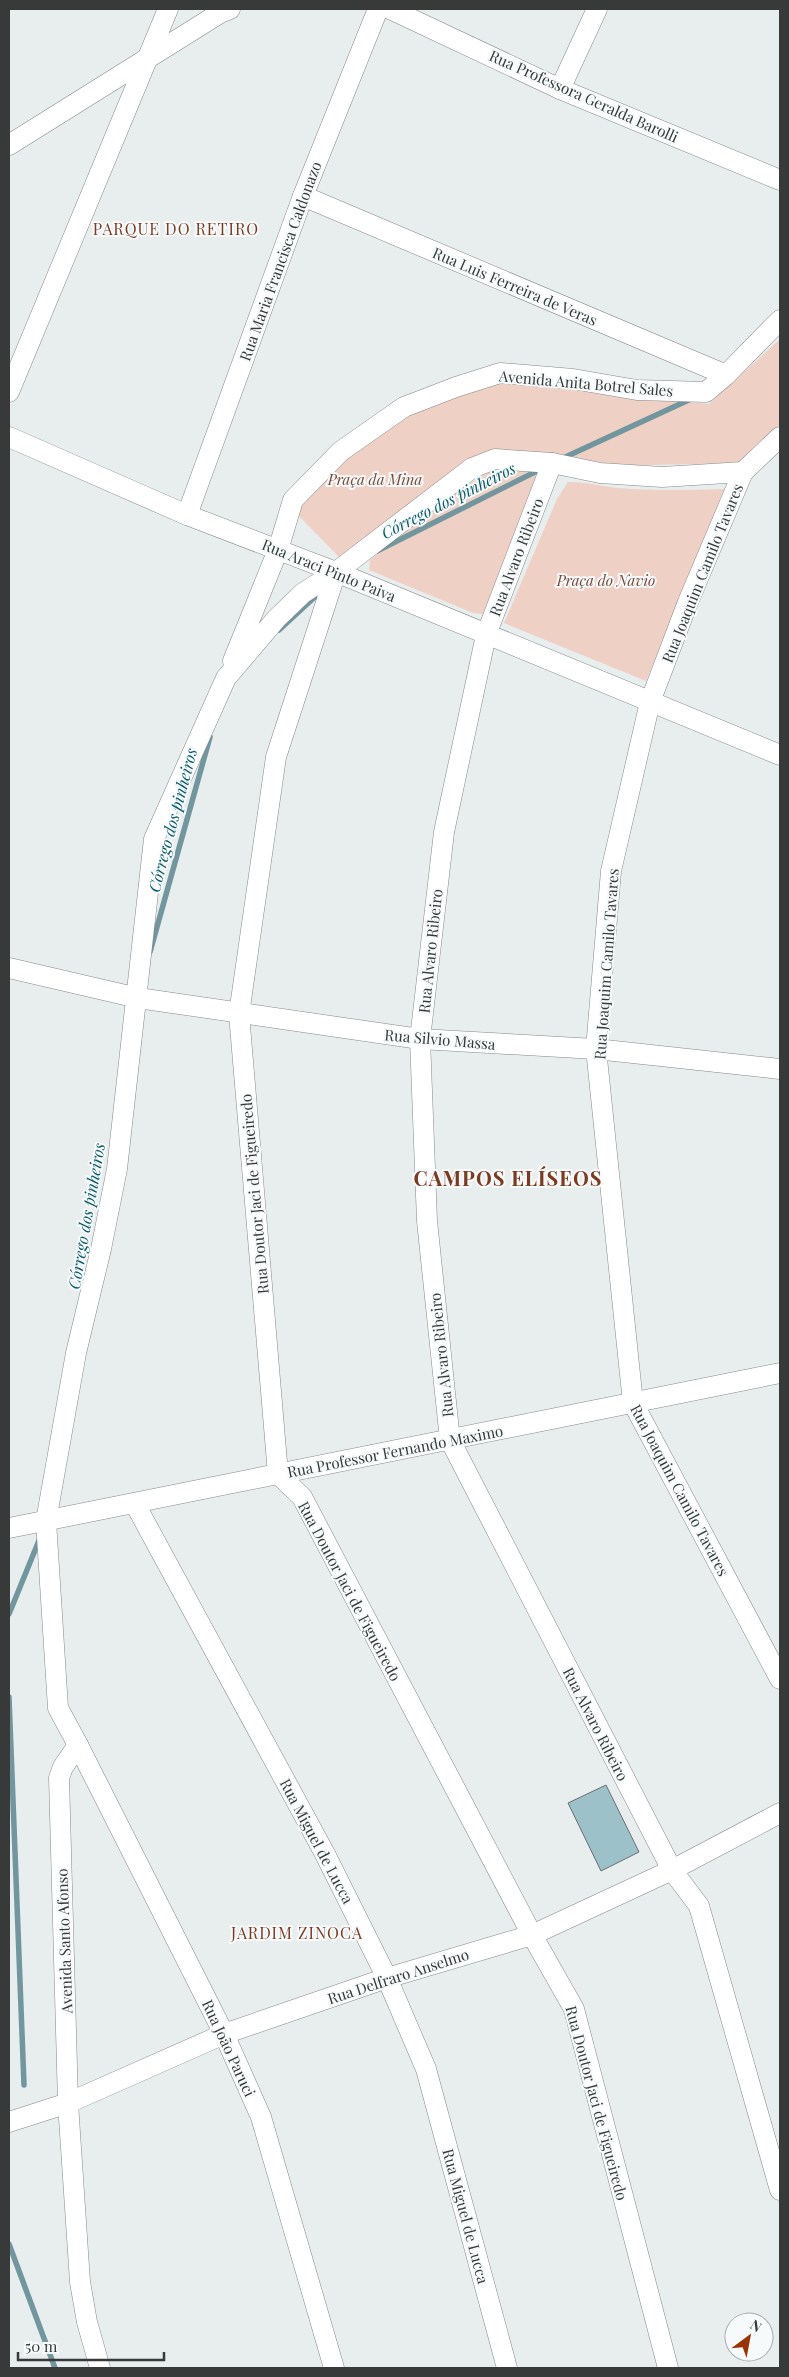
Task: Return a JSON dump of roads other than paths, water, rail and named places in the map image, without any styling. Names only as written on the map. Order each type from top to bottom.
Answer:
[{"type":"street","points":[[9,392],[168,9]]},
{"type":"street","points":[[9,145],[220,13],[230,9]]},
{"type":"street","name":"Rua Maria Francisca Caldonazo","points":[[187,515],[303,196],[378,9]]},
{"type":"street","name":"Rua Professora Geralda Barolli","points":[[390,9],[560,89],[780,180]]},
{"type":"street","points":[[560,89],[597,9]]},
{"type":"street","name":"Rua Luis Ferreira de Veras","points":[[303,196],[726,375]]},
{"type":"street","name":"Avenida Anita Botrel Sales","points":[[226,678],[278,550],[292,500],[341,451],[404,407],[500,373],[573,379],[637,390],[706,392],[726,375],[780,320]]},
{"type":"street","name":"Rua Araci Pinto Paiva","points":[[9,437],[187,515],[336,572],[780,755]]},
{"type":"street","points":[[78,1745],[58,1708],[46,1521],[76,1353],[101,1249],[117,1169],[138,998],[154,839],[226,678],[288,605],[336,572],[472,468],[495,459],[552,463],[600,473],[662,478],[743,472],[780,437]]},
{"type":"street","name":"Rua Alvaro Ribeiro","points":[[552,463],[486,635],[444,832],[420,1039],[427,1220],[450,1440],[672,1870],[698,1906],[780,2190]]},
{"type":"street","name":"Rua Joaquim Camilo Tavares","points":[[743,472],[688,602],[650,702],[611,871],[596,1049],[633,1403],[780,1679]]},
{"type":"street","name":"Rua Doutor Jaci de Figueiredo","points":[[336,572],[276,757],[239,1014],[278,1474],[302,1497],[532,1935],[574,2009],[668,2368]]},
{"type":"street","name":"Rua Silvio Massa","points":[[9,968],[138,998],[420,1039],[596,1049],[780,1069]]},
{"type":"street","name":"Rua Professor Fernando Maximo","points":[[9,1528],[780,1373]]},
{"type":"street","name":"Rua Miguel de Lucca","points":[[135,1504],[325,1854],[387,1978],[426,2069],[507,2368]]},
{"type":"street","name":"Rua João Paruci","points":[[78,1745],[224,2034],[260,2117],[334,2368]]},
{"type":"street","name":"Avenida Santo Afonso","points":[[78,1745],[63,1768],[59,1778],[68,2103],[80,2282],[87,2322],[100,2368]]},
{"type":"street","name":"Rua Delfraro Anselmo","points":[[9,2122],[68,2103],[224,2034],[387,1978],[532,1935],[672,1870],[780,1813]]},
{"type":"waterway","name":"Córrego dos pinheiros","points":[[561,459],[693,398]]},
{"type":"waterway","name":"Córrego dos pinheiros","points":[[377,551],[541,469]]},
{"type":"waterway","name":"Córrego dos pinheiros","points":[[279,630],[318,594]]},
{"type":"waterway","name":"Córrego dos pinheiros","points":[[150,952],[210,737]]},
{"type":"waterway","name":"Córrego dos pinheiros","points":[[9,1614],[40,1538]]},
{"type":"waterway","name":"Córrego dos pinheiros","points":[[9,1697],[24,2085]]},
{"type":"waterway","name":"Córrego dos pinheiros","points":[[9,2244],[55,2368]]},
{"type":"district","name":"PARQUE DO RETIRO","points":[[176,228]]},
{"type":"district","name":"CAMPOS ELÍSEOS","points":[[508,1177]]},
{"type":"district","name":"JARDIM ZINOCA","points":[[297,1932]]},
{"type":"park label","name":"Praça da Mina","points":[[375,479]]},
{"type":"park label","name":"Praça do Navio","points":[[606,580]]}]
